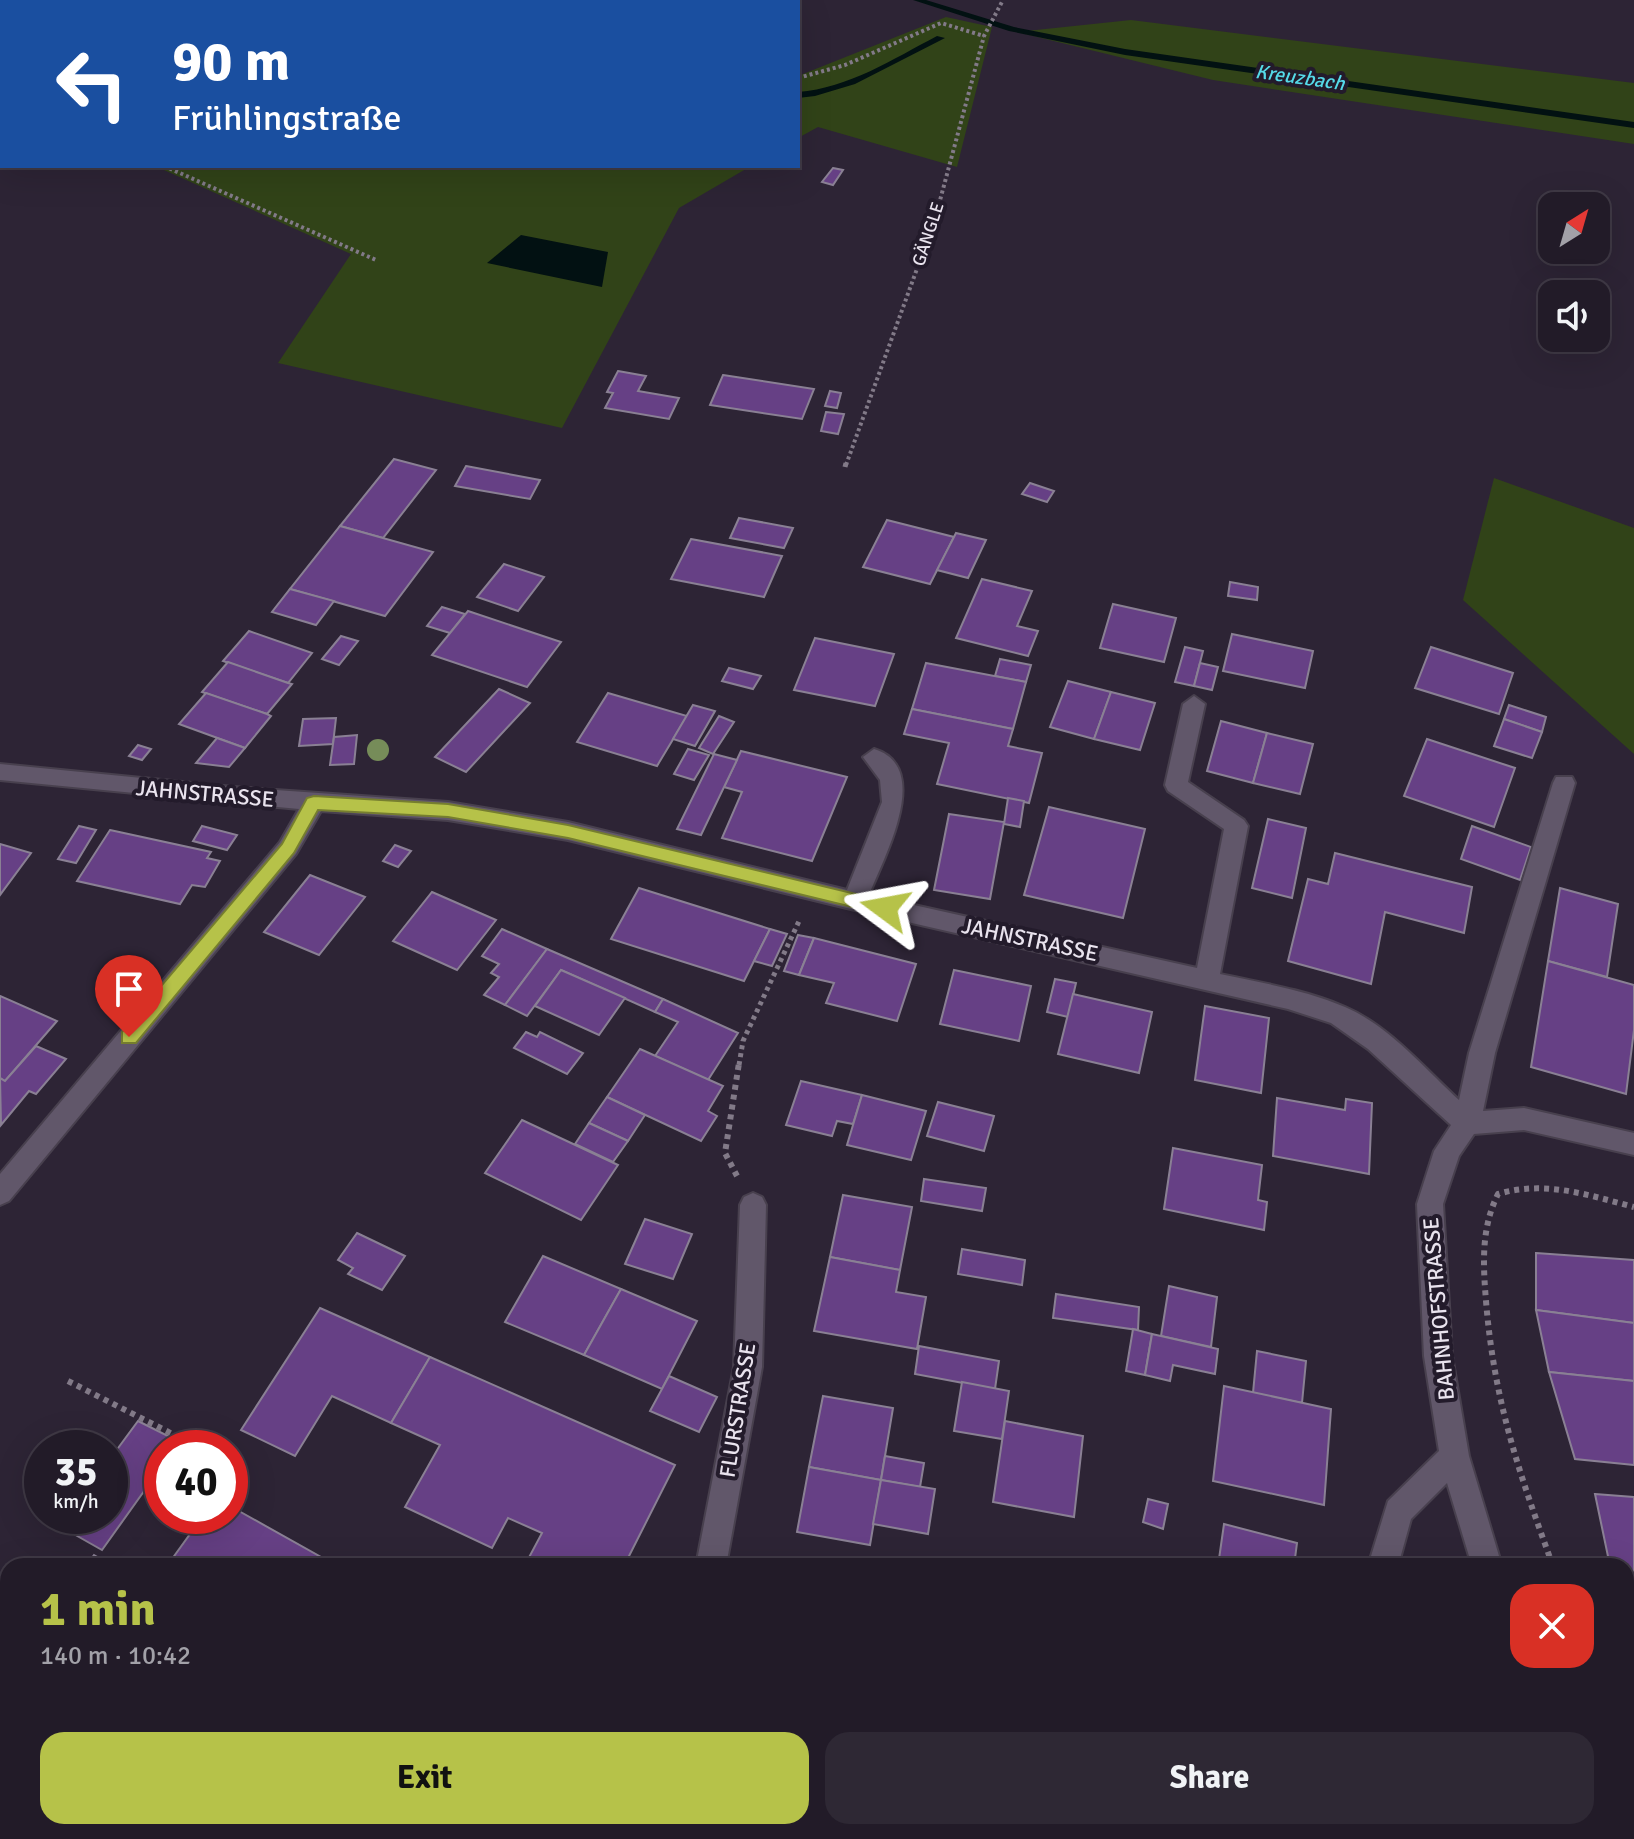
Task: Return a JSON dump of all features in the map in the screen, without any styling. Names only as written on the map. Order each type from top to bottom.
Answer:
[{"type":"street","points":[[1194,704],[1176,785],[1236,826],[1207,978]]},
{"type":"street","points":[[855,901],[893,802],[891,778],[874,757]]},
{"type":"street","name":"JAHNSTRASSE","points":[[0,772],[314,803],[448,811],[568,831],[855,901],[1207,978],[1339,1015],[1377,1042],[1467,1123]]},
{"type":"street","points":[[1564,783],[1482,1053],[1467,1123],[1524,1119],[1634,1144]]},
{"type":"street","points":[[0,1193],[288,848],[314,803]]},
{"type":"street","name":"BAHNHOFSTRASSE","points":[[1467,1123],[1447,1151],[1430,1204],[1438,1356],[1454,1456],[1485,1558]]},
{"type":"street","name":"FLURSTRASSE","points":[[712,1558],[748,1367],[753,1205]]},
{"type":"street","points":[[1385,1558],[1398,1511],[1454,1456]]},
{"type":"path","name":"GÄNGLE","points":[[845,467],[935,219],[985,34],[1003,0]]},
{"type":"path","points":[[800,77],[845,65],[941,23],[985,34]]},
{"type":"path","points":[[169,168],[376,260]]},
{"type":"path","points":[[753,1205],[725,1153],[743,1041],[813,891]]},
{"type":"path","points":[[1550,1558],[1512,1452],[1491,1365],[1483,1264],[1487,1216],[1498,1194],[1517,1186],[1552,1187],[1634,1207]]},
{"type":"path","points":[[68,1381],[165,1430]]},
{"type":"green space","points":[[946,17],[992,27],[957,167],[818,127],[800,137],[800,75]]},
{"type":"green space","points":[[1131,20],[1634,83],[1634,144],[1213,80],[1017,32]]},
{"type":"green space","points":[[159,168],[748,168],[679,208],[562,428],[278,363],[351,254]]},
{"type":"green space","points":[[1494,478],[1634,528],[1634,754],[1463,600]]},
{"type":"shaded area","points":[[521,235],[608,252],[602,287],[487,263]]},
{"type":"building","points":[[833,168],[843,170],[833,185],[822,182]]},
{"type":"building","points":[[618,371],[646,376],[638,391],[679,398],[669,419],[605,408],[613,393],[607,392]]},
{"type":"building","points":[[723,375],[814,389],[802,419],[710,405]]},
{"type":"building","points":[[830,391],[841,393],[837,408],[825,406]]},
{"type":"building","points":[[826,412],[844,414],[838,434],[821,431]]},
{"type":"building","points":[[394,459],[436,470],[383,538],[340,526]]},
{"type":"building","points":[[466,466],[540,480],[530,499],[455,486]]},
{"type":"building","points":[[1030,483],[1054,491],[1047,502],[1022,494]]},
{"type":"building","points":[[739,518],[793,528],[784,548],[730,538]]},
{"type":"building","points":[[887,520],[954,537],[930,584],[863,567]]},
{"type":"building","points":[[340,526],[433,552],[385,616],[290,589]]},
{"type":"building","points":[[956,533],[986,540],[968,578],[937,570]]},
{"type":"building","points":[[691,539],[782,556],[764,597],[671,579]]},
{"type":"building","points":[[504,564],[544,577],[518,611],[477,597]]},
{"type":"building","points":[[982,579],[1032,591],[1017,626],[1038,631],[1028,656],[956,638]]},
{"type":"building","points":[[1230,582],[1258,587],[1257,600],[1228,596]]},
{"type":"building","points":[[290,589],[334,601],[316,625],[272,612]]},
{"type":"building","points":[[1113,604],[1176,618],[1164,662],[1100,648]]},
{"type":"building","points":[[442,607],[465,614],[450,633],[427,626]]},
{"type":"building","points":[[468,611],[561,642],[527,687],[432,655]]},
{"type":"building","points":[[249,631],[312,653],[288,683],[223,661]]},
{"type":"building","points":[[1232,634],[1313,651],[1305,688],[1223,671]]},
{"type":"building","points":[[341,636],[358,641],[339,665],[322,659]]},
{"type":"building","points":[[815,638],[894,654],[875,706],[794,690]]},
{"type":"building","points":[[1185,647],[1203,651],[1194,686],[1175,682]]},
{"type":"building","points":[[1431,647],[1513,673],[1499,714],[1415,688]]},
{"type":"building","points":[[1000,659],[1031,665],[1026,682],[995,676]]},
{"type":"building","points":[[228,662],[292,684],[267,714],[202,692]]},
{"type":"building","points":[[926,663],[1026,682],[1013,729],[912,709]]},
{"type":"building","points":[[1200,663],[1218,667],[1212,690],[1194,686]]},
{"type":"building","points":[[729,668],[761,676],[753,689],[722,681]]},
{"type":"building","points":[[1068,681],[1111,692],[1094,739],[1050,727]]},
{"type":"building","points":[[499,689],[530,703],[466,772],[435,757]]},
{"type":"building","points":[[1111,692],[1155,703],[1140,750],[1094,739]]},
{"type":"building","points":[[206,693],[271,716],[245,748],[179,724]]},
{"type":"building","points":[[608,693],[687,716],[657,766],[577,742]]},
{"type":"building","points":[[693,705],[715,711],[695,746],[673,739]]},
{"type":"building","points":[[1509,705],[1546,717],[1542,732],[1504,719]]},
{"type":"building","points":[[912,709],[1013,729],[1008,746],[1042,753],[1029,803],[937,784],[949,743],[904,734]]},
{"type":"building","points":[[719,716],[734,722],[713,754],[699,748]]},
{"type":"building","points":[[336,718],[333,744],[299,746],[303,719]]},
{"type":"building","points":[[1504,719],[1542,732],[1532,758],[1494,746]]},
{"type":"building","points":[[1221,721],[1267,733],[1253,783],[1207,771]]},
{"type":"building","points":[[1267,733],[1313,744],[1300,794],[1253,783]]},
{"type":"building","points":[[357,735],[354,764],[330,765],[334,737]]},
{"type":"building","points":[[217,738],[245,748],[229,767],[196,763]]},
{"type":"building","points":[[1427,739],[1515,768],[1494,827],[1404,796]]},
{"type":"building","points":[[138,745],[151,749],[142,760],[129,756]]},
{"type":"building","points":[[688,749],[709,755],[694,780],[674,774]]},
{"type":"building","points":[[741,751],[847,777],[812,861],[722,838],[742,792],[724,787]]},
{"type":"building","points":[[714,754],[737,760],[701,835],[677,829]]},
{"type":"building","points":[[1008,798],[1024,801],[1020,827],[1004,824]]},
{"type":"building","points":[[1049,807],[1145,829],[1123,918],[1024,895]]},
{"type":"building","points":[[949,814],[1004,822],[990,899],[934,890]]},
{"type":"building","points":[[1268,819],[1306,828],[1292,898],[1252,888]]},
{"type":"building","points":[[79,826],[96,830],[76,863],[58,859]]},
{"type":"building","points":[[202,826],[237,835],[227,850],[193,841]]},
{"type":"building","points":[[1472,826],[1531,847],[1520,880],[1461,859]]},
{"type":"building","points":[[110,830],[211,852],[207,858],[220,861],[205,887],[192,885],[180,904],[77,881]]},
{"type":"building","points":[[0,844],[31,853],[0,895]]},
{"type":"building","points":[[395,845],[411,851],[398,867],[383,861]]},
{"type":"building","points":[[1335,853],[1472,887],[1464,933],[1385,912],[1371,984],[1288,961],[1308,879],[1328,884]]},
{"type":"building","points":[[310,875],[365,897],[319,955],[264,932]]},
{"type":"building","points":[[639,888],[770,929],[744,981],[611,939]]},
{"type":"building","points":[[1560,888],[1618,904],[1607,977],[1548,961]]},
{"type":"building","points":[[432,892],[496,920],[457,970],[393,941]]},
{"type":"building","points":[[502,929],[547,949],[505,1005],[484,995],[499,977],[491,973],[499,964],[482,956]]},
{"type":"building","points":[[770,929],[787,934],[772,966],[754,961]]},
{"type":"building","points":[[798,935],[814,938],[799,975],[784,971]]},
{"type":"building","points":[[814,938],[916,964],[897,1021],[826,1003],[834,983],[799,975]]},
{"type":"building","points":[[547,949],[663,999],[655,1012],[561,970],[527,1016],[505,1005]]},
{"type":"building","points":[[1548,961],[1634,985],[1634,1030],[1626,1094],[1531,1067]]},
{"type":"building","points":[[561,970],[625,998],[599,1035],[535,1006]]},
{"type":"building","points":[[954,970],[1031,986],[1019,1041],[940,1024]]},
{"type":"building","points":[[1055,979],[1076,983],[1068,1017],[1047,1012]]},
{"type":"building","points":[[1073,994],[1152,1012],[1139,1073],[1058,1054]]},
{"type":"building","points":[[0,996],[57,1021],[5,1081],[0,1078]]},
{"type":"building","points":[[663,999],[738,1033],[708,1080],[655,1056],[678,1022],[655,1012]]},
{"type":"building","points":[[1205,1006],[1269,1018],[1261,1093],[1195,1080]]},
{"type":"building","points":[[526,1032],[537,1037],[540,1032],[583,1053],[567,1074],[514,1048]]},
{"type":"building","points":[[36,1046],[66,1059],[36,1094],[29,1091],[1,1125],[0,1078],[5,1081]]},
{"type":"building","points":[[640,1049],[723,1086],[708,1111],[717,1116],[701,1141],[607,1097]]},
{"type":"building","points":[[801,1081],[862,1095],[853,1124],[837,1121],[832,1136],[786,1125]]},
{"type":"building","points":[[862,1095],[926,1111],[911,1160],[847,1145]]},
{"type":"building","points":[[607,1097],[645,1115],[628,1141],[589,1123]]},
{"type":"building","points":[[1277,1098],[1345,1110],[1346,1099],[1372,1103],[1369,1174],[1273,1156]]},
{"type":"building","points":[[938,1102],[994,1116],[984,1151],[927,1136]]},
{"type":"building","points":[[522,1120],[618,1165],[581,1220],[485,1173]]},
{"type":"building","points":[[589,1123],[628,1141],[613,1162],[575,1144]]},
{"type":"building","points":[[1173,1148],[1262,1165],[1258,1200],[1267,1202],[1264,1230],[1164,1209]]},
{"type":"building","points":[[924,1179],[986,1188],[982,1211],[921,1201]]},
{"type":"building","points":[[843,1195],[912,1207],[900,1270],[830,1257]]},
{"type":"building","points":[[645,1219],[692,1234],[673,1279],[625,1264]]},
{"type":"building","points":[[357,1233],[405,1256],[382,1290],[348,1274],[353,1268],[338,1260]]},
{"type":"building","points":[[962,1249],[1025,1260],[1022,1285],[958,1274]]},
{"type":"building","points":[[1536,1253],[1634,1260],[1634,1323],[1536,1310]]},
{"type":"building","points":[[543,1256],[621,1289],[584,1355],[505,1322]]},
{"type":"building","points":[[830,1257],[900,1270],[896,1292],[926,1297],[917,1349],[814,1331]]},
{"type":"building","points":[[1169,1286],[1217,1297],[1211,1347],[1161,1336]]},
{"type":"building","points":[[621,1289],[697,1321],[662,1389],[584,1355]]},
{"type":"building","points":[[1056,1294],[1139,1307],[1138,1330],[1053,1318]]},
{"type":"building","points":[[320,1308],[430,1357],[391,1423],[332,1396],[295,1456],[248,1433],[248,1430],[241,1430]]},
{"type":"building","points":[[1536,1310],[1634,1323],[1634,1381],[1549,1372]]},
{"type":"building","points":[[1133,1329],[1152,1334],[1145,1375],[1126,1371]]},
{"type":"building","points":[[1152,1334],[1218,1349],[1215,1374],[1173,1365],[1170,1381],[1145,1375]]},
{"type":"building","points":[[919,1346],[999,1361],[995,1389],[915,1374]]},
{"type":"building","points":[[1257,1351],[1306,1361],[1302,1403],[1253,1393]]},
{"type":"building","points":[[430,1357],[675,1465],[628,1558],[529,1558],[542,1533],[508,1518],[492,1548],[405,1507],[440,1445],[391,1423]]},
{"type":"building","points":[[1549,1372],[1634,1381],[1634,1465],[1575,1459]]},
{"type":"building","points":[[669,1376],[717,1397],[699,1432],[650,1411]]},
{"type":"building","points":[[962,1382],[1009,1391],[1002,1439],[954,1431]]},
{"type":"building","points":[[1224,1386],[1331,1409],[1324,1505],[1213,1481]]},
{"type":"building","points":[[823,1396],[893,1408],[881,1480],[809,1467]]},
{"type":"building","points":[[138,1421],[156,1430],[144,1430],[144,1491],[128,1514],[128,1435]]},
{"type":"building","points":[[1005,1421],[1083,1436],[1074,1517],[993,1502]]},
{"type":"building","points":[[885,1456],[924,1463],[920,1487],[881,1480]]},
{"type":"building","points":[[809,1467],[881,1480],[870,1545],[797,1532]]},
{"type":"building","points":[[881,1480],[935,1489],[928,1534],[873,1524]]},
{"type":"building","points":[[1595,1494],[1634,1497],[1634,1558],[1608,1558]]},
{"type":"building","points":[[1148,1499],[1168,1504],[1163,1529],[1143,1522]]},
{"type":"building","points":[[248,1516],[323,1558],[173,1558],[190,1534],[248,1534]]},
{"type":"building","points":[[1224,1524],[1297,1543],[1295,1558],[1219,1558]]},
{"type":"building","points":[[74,1534],[113,1534],[102,1550]]},
{"type":"waterway","name":"Kreuzbach","points":[[917,0],[1012,29],[1125,52],[1634,125]]},
{"type":"waterway","name":"Kreuzbach","points":[[800,95],[815,94],[852,82],[940,38]]},
{"type":"route","points":[[129,1037],[288,848],[314,803],[448,811],[568,831],[885,908]]}]
